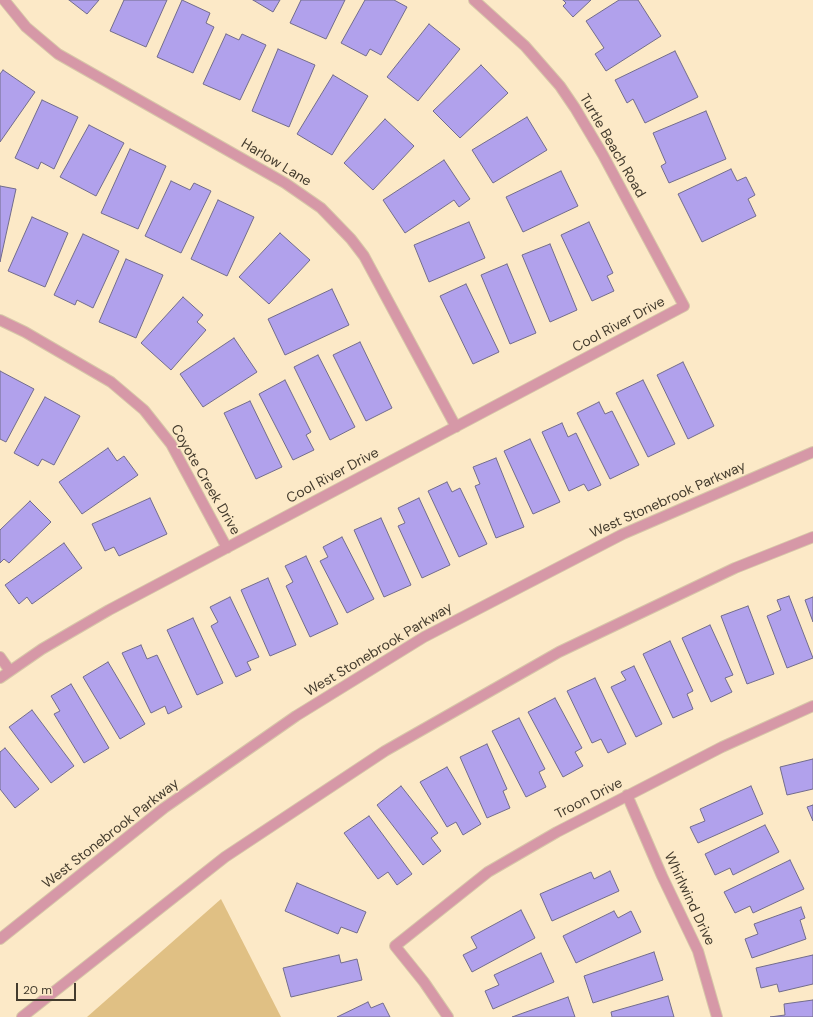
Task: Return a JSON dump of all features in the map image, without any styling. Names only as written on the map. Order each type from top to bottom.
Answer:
[{"type":"street","name":"Harlow Lane","points":[[4,0],[26,27],[58,54],[304,194],[326,212],[352,239],[364,256],[456,427]]},
{"type":"street","name":"Turtle Beach Road","points":[[474,0],[525,46],[556,81],[576,108],[612,170],[684,306]]},
{"type":"street","name":"Cool River Drive","points":[[0,678],[75,629],[684,306]]},
{"type":"street","name":"Coyote Creek Drive","points":[[0,320],[25,332],[111,382],[144,410],[172,444],[227,548]]},
{"type":"street","name":"West Stonebrook Parkway","points":[[0,939],[164,808],[296,716],[424,638],[623,534],[813,452]]},
{"type":"street","points":[[22,1017],[224,857],[385,752],[559,652],[735,568],[813,537]]},
{"type":"street","points":[[0,657],[10,671]]},
{"type":"street","name":"Troon Drive","points":[[448,1017],[424,982],[395,946],[488,872],[557,832],[722,747],[813,706]]},
{"type":"street","name":"Whirlwind Drive","points":[[627,795],[662,876],[698,951],[717,1017]]},
{"type":"shaded area","points":[[221,899],[281,1017],[87,1017]]},
{"type":"building","points":[[69,0],[99,0],[87,14]]},
{"type":"building","points":[[124,0],[167,0],[146,47],[110,31]]},
{"type":"building","points":[[182,0],[210,13],[206,23],[214,27],[193,73],[157,57]]},
{"type":"building","points":[[253,0],[280,0],[273,12]]},
{"type":"building","points":[[301,0],[345,0],[326,39],[290,23]]},
{"type":"building","points":[[365,0],[394,0],[407,7],[381,55],[370,49],[366,56],[341,43]]},
{"type":"building","points":[[563,0],[591,0],[573,17],[563,6],[566,3]]},
{"type":"building","points":[[619,0],[638,0],[661,36],[606,71],[595,54],[604,48],[586,21]]},
{"type":"building","points":[[429,24],[460,49],[418,101],[387,77]]},
{"type":"building","points":[[226,34],[239,40],[242,34],[266,45],[240,100],[203,84]]},
{"type":"building","points":[[278,49],[315,65],[289,127],[252,111]]},
{"type":"building","points":[[675,51],[698,97],[645,123],[633,99],[627,103],[615,80]]},
{"type":"building","points":[[481,65],[508,93],[460,138],[433,111]]},
{"type":"building","points":[[3,70],[35,92],[0,142],[0,74]]},
{"type":"building","points":[[333,75],[368,96],[332,155],[297,134]]},
{"type":"building","points":[[42,100],[78,117],[54,169],[41,162],[38,169],[15,158]]},
{"type":"building","points":[[706,111],[726,159],[669,183],[661,166],[666,163],[653,133]]},
{"type":"building","points":[[527,117],[547,150],[493,183],[472,150]]},
{"type":"building","points":[[385,119],[414,146],[373,190],[344,163]]},
{"type":"building","points":[[89,125],[124,143],[96,196],[60,177]]},
{"type":"building","points":[[130,149],[166,166],[138,229],[101,213]]},
{"type":"building","points":[[444,160],[470,199],[459,207],[454,200],[405,233],[383,200]]},
{"type":"building","points":[[731,169],[737,181],[746,177],[755,195],[748,199],[756,216],[702,242],[678,194]]},
{"type":"building","points":[[561,171],[578,206],[523,232],[506,197]]},
{"type":"building","points":[[171,181],[190,190],[194,183],[211,191],[181,253],[145,236]]},
{"type":"building","points":[[0,186],[16,189],[0,262]]},
{"type":"building","points":[[218,200],[254,217],[227,276],[191,259]]},
{"type":"building","points":[[32,217],[68,233],[45,287],[8,271]]},
{"type":"building","points":[[469,222],[485,258],[429,282],[414,245]]},
{"type":"building","points":[[589,222],[613,273],[607,276],[614,291],[592,301],[561,235]]},
{"type":"building","points":[[280,233],[310,260],[269,304],[239,277]]},
{"type":"building","points":[[83,234],[119,251],[93,308],[77,300],[75,305],[54,295]]},
{"type":"building","points":[[550,244],[577,310],[550,322],[522,255]]},
{"type":"building","points":[[126,259],[163,275],[136,338],[99,322]]},
{"type":"building","points":[[507,264],[536,333],[510,344],[481,275]]},
{"type":"building","points":[[466,284],[499,352],[473,364],[440,296]]},
{"type":"building","points":[[332,289],[349,325],[285,355],[268,319]]},
{"type":"building","points":[[183,297],[203,315],[197,322],[206,330],[171,370],[141,343]]},
{"type":"building","points":[[234,338],[257,372],[203,407],[180,374]]},
{"type":"building","points":[[360,342],[392,408],[366,421],[333,355]]},
{"type":"building","points":[[318,355],[355,427],[330,440],[294,367]]},
{"type":"building","points":[[683,362],[714,426],[688,439],[657,375]]},
{"type":"building","points":[[0,371],[34,389],[6,442],[0,439]]},
{"type":"building","points":[[285,380],[311,432],[306,435],[314,450],[293,460],[259,394]]},
{"type":"building","points":[[643,380],[675,444],[648,457],[616,393]]},
{"type":"building","points":[[45,397],[80,416],[54,465],[42,459],[38,466],[14,453]]},
{"type":"building","points":[[250,401],[282,467],[256,479],[224,413]]},
{"type":"building","points":[[599,402],[605,414],[612,411],[639,465],[610,479],[577,413]]},
{"type":"building","points":[[562,423],[568,437],[576,433],[601,485],[588,491],[584,484],[569,491],[542,432]]},
{"type":"building","points":[[530,439],[560,502],[533,514],[504,451]]},
{"type":"building","points":[[108,448],[117,461],[124,456],[138,475],[82,514],[59,482]]},
{"type":"building","points":[[496,458],[524,527],[496,538],[475,486],[480,484],[473,467]]},
{"type":"building","points":[[447,482],[452,492],[460,488],[487,544],[459,557],[428,491]]},
{"type":"building","points":[[150,498],[167,534],[119,556],[114,547],[105,551],[92,524]]},
{"type":"building","points":[[419,498],[450,565],[422,578],[398,526],[405,523],[398,508]]},
{"type":"building","points":[[30,501],[51,522],[9,563],[4,559],[0,563],[0,530]]},
{"type":"building","points":[[381,518],[411,585],[384,597],[354,530]]},
{"type":"building","points":[[342,537],[374,599],[347,613],[320,561],[328,557],[323,547]]},
{"type":"building","points":[[64,543],[82,568],[32,604],[27,597],[19,604],[5,585]]},
{"type":"building","points":[[306,556],[338,624],[310,637],[286,586],[293,582],[285,566]]},
{"type":"building","points":[[268,578],[296,645],[270,656],[241,590]]},
{"type":"building","points":[[789,596],[813,658],[787,668],[767,616],[781,610],[777,600]]},
{"type":"building","points":[[230,597],[259,657],[247,662],[251,670],[236,677],[211,626],[218,622],[210,607]]},
{"type":"building","points":[[813,597],[813,622],[805,600]]},
{"type":"building","points":[[748,606],[774,674],[747,684],[721,616]]},
{"type":"building","points":[[193,618],[223,683],[197,695],[167,630]]},
{"type":"building","points":[[710,625],[733,675],[725,678],[732,692],[711,702],[682,638]]},
{"type":"building","points":[[670,641],[693,691],[687,694],[693,709],[673,718],[643,654]]},
{"type":"building","points":[[141,645],[147,659],[157,655],[182,707],[168,714],[165,706],[151,713],[122,653]]},
{"type":"building","points":[[108,662],[145,724],[120,739],[83,677]]},
{"type":"building","points":[[634,666],[662,724],[636,737],[611,687],[626,680],[621,672]]},
{"type":"building","points":[[595,678],[626,744],[608,753],[601,739],[592,743],[567,691]]},
{"type":"building","points":[[71,684],[109,748],[84,763],[54,714],[60,711],[51,696]]},
{"type":"building","points":[[555,698],[582,748],[575,752],[583,766],[563,777],[528,712]]},
{"type":"building","points":[[32,710],[74,766],[51,783],[9,727]]},
{"type":"building","points":[[519,718],[545,769],[539,772],[546,787],[526,797],[492,731]]},
{"type":"building","points":[[487,744],[507,789],[503,791],[510,808],[487,818],[460,757]]},
{"type":"building","points":[[5,748],[39,789],[15,808],[0,789],[0,752]]},
{"type":"building","points":[[813,759],[813,789],[787,795],[780,767]]},
{"type":"building","points":[[447,767],[481,824],[463,835],[456,822],[447,827],[420,782]]},
{"type":"building","points":[[401,786],[438,833],[431,838],[441,851],[423,865],[377,805]]},
{"type":"building","points":[[751,786],[763,814],[698,843],[690,827],[705,821],[700,809]]},
{"type":"building","points":[[813,805],[813,821],[807,807]]},
{"type":"building","points":[[369,816],[412,874],[397,885],[388,872],[378,879],[344,833]]},
{"type":"building","points":[[765,825],[779,852],[733,875],[730,868],[715,875],[705,854]]},
{"type":"building","points":[[790,860],[804,889],[753,913],[750,906],[735,913],[724,892]]},
{"type":"building","points":[[610,871],[619,891],[552,921],[540,894],[591,872],[594,879]]},
{"type":"building","points":[[297,883],[366,912],[357,933],[341,927],[338,934],[285,911]]},
{"type":"building","points":[[801,907],[805,918],[800,920],[806,939],[752,958],[745,939],[758,934],[754,924]]},
{"type":"building","points":[[521,910],[535,938],[472,972],[463,955],[477,948],[471,937]]},
{"type":"building","points":[[614,911],[618,918],[631,911],[641,932],[576,963],[563,936]]},
{"type":"building","points":[[654,952],[663,980],[593,1003],[584,976]]},
{"type":"building","points":[[541,953],[554,982],[493,1009],[485,991],[499,985],[494,975]]},
{"type":"building","points":[[339,955],[341,963],[357,959],[362,980],[291,997],[283,968]]},
{"type":"building","points":[[813,955],[813,984],[779,992],[777,984],[761,988],[756,968]]},
{"type":"building","points":[[668,996],[674,1017],[612,1017],[611,1012]]},
{"type":"building","points":[[568,997],[575,1017],[512,1017]]},
{"type":"building","points":[[813,1000],[813,1017],[770,1017],[785,1015],[784,1004]]},
{"type":"building","points":[[368,1002],[371,1008],[383,1003],[390,1017],[337,1017]]}]
